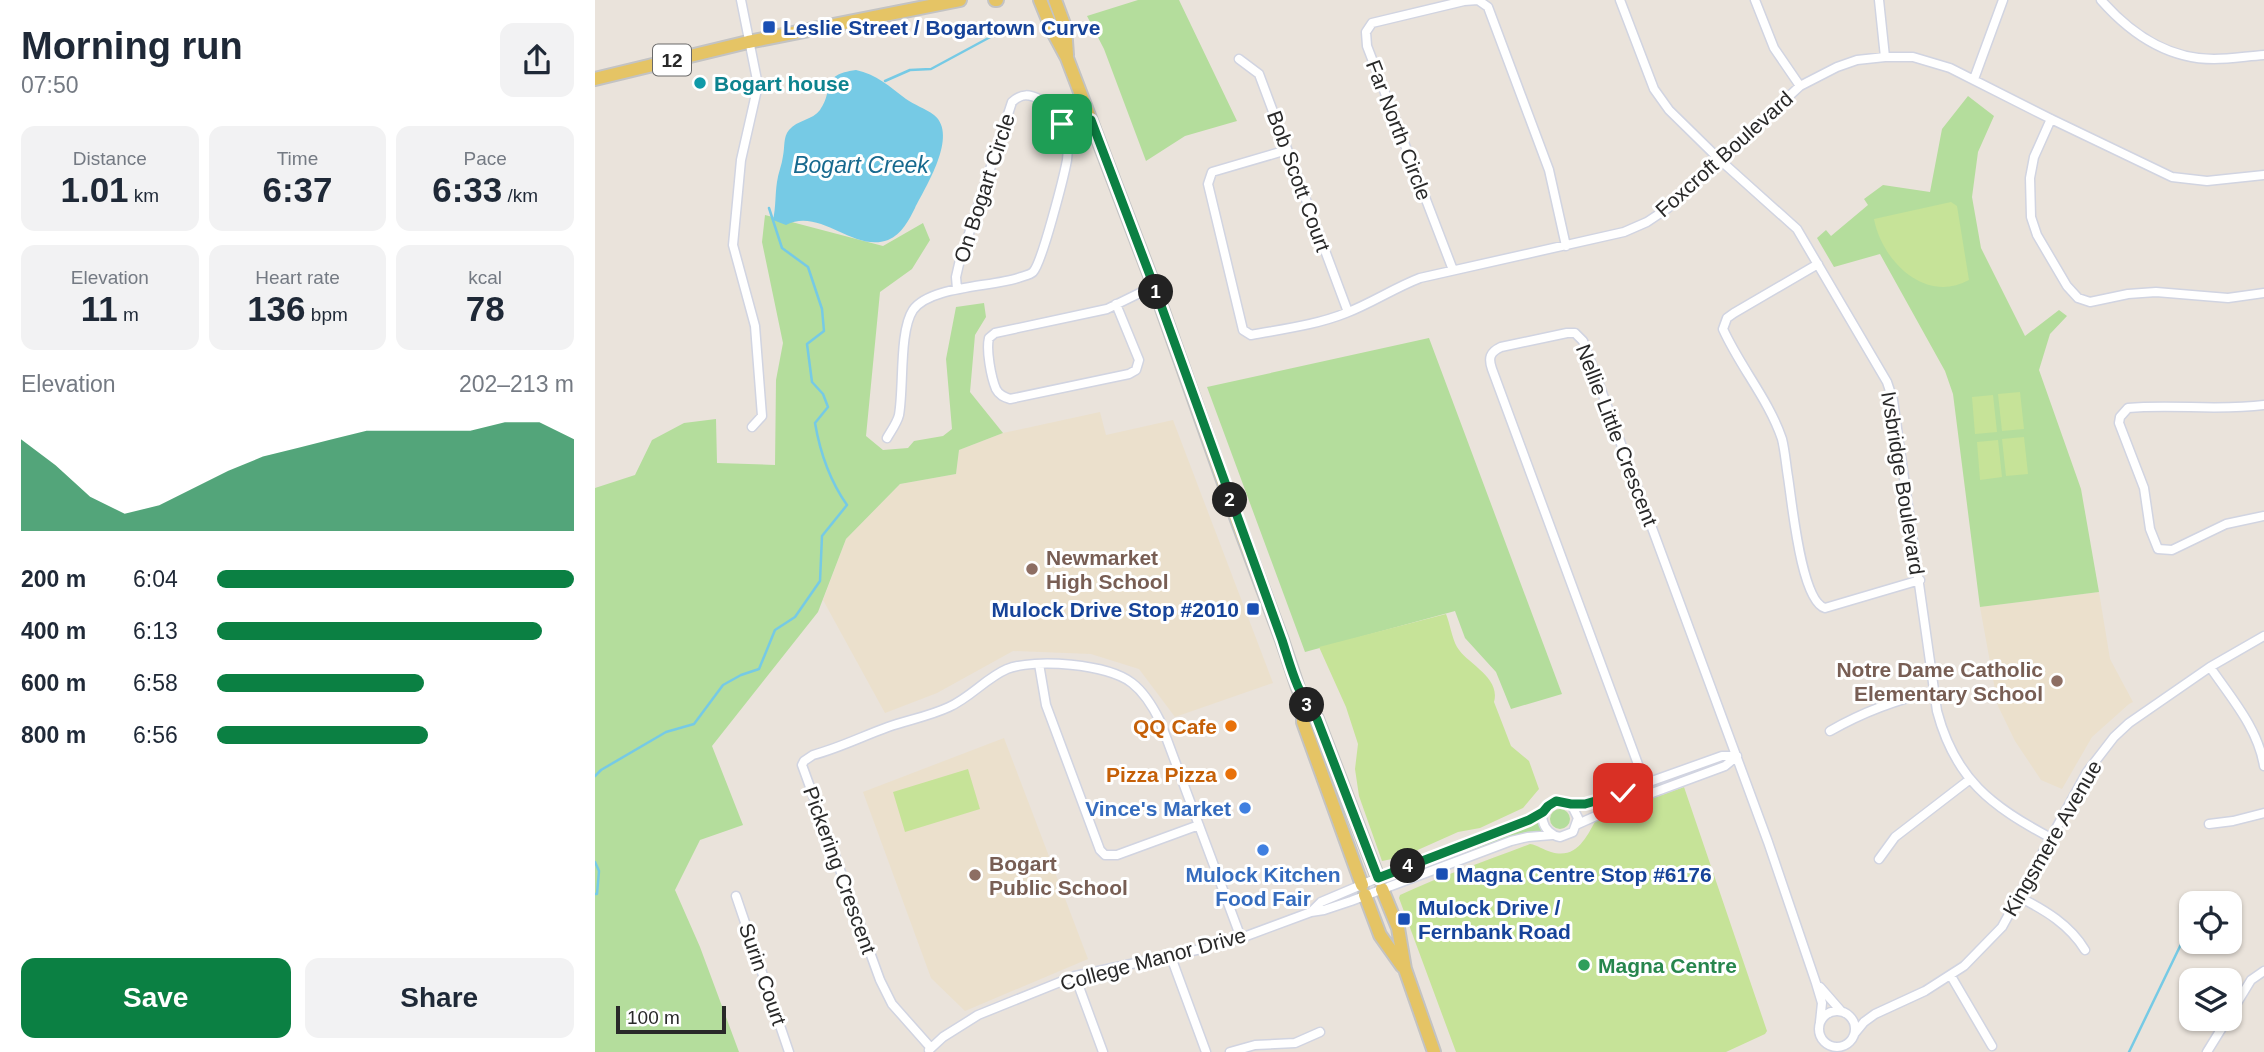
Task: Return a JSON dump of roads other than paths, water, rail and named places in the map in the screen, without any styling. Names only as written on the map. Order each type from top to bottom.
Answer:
[{"type":"main road","name":"12","points":[[595,79],[748,42],[960,0]]},
{"type":"main road","points":[[1040,0],[1067,58],[1154,286],[1303,701],[1317,719],[1398,928],[1405,969],[1434,1052]]},
{"type":"main road","points":[[1055,0],[1065,27],[1067,58]]},
{"type":"main road","points":[[1303,701],[1303,722],[1380,935],[1405,969]]},
{"type":"street","points":[[741,0],[758,85],[741,160],[733,245],[755,326],[762,416],[752,428]]},
{"type":"street","name":"Far North Circle","points":[[1453,270],[1367,46],[1366,32],[1371,23],[1464,1],[1478,0],[1488,7],[1549,170],[1566,246]]},
{"type":"street","name":"Ivsbridge Boulevard","points":[[1620,0],[1654,89],[1669,110],[1720,160],[1797,229],[1887,382],[1893,400],[1943,730],[1969,780],[2000,809],[2051,838]]},
{"type":"street","points":[[1755,0],[1775,48],[1800,86]]},
{"type":"street","points":[[1879,0],[1885,57]]},
{"type":"street","points":[[1974,79],[2003,0]]},
{"type":"street","points":[[2101,0],[2127,28],[2176,53],[2214,59],[2264,55]]},
{"type":"street","name":"Foxcroft Boulevard","points":[[1287,150],[1212,172],[1208,184],[1244,330],[1251,335],[1314,324],[1348,312],[1398,286],[1420,278],[1624,232],[1647,222],[1688,191],[1800,86],[1857,60],[1913,57],[1950,68],[2172,177],[2207,181],[2264,175]]},
{"type":"street","name":"Bob Scott Court","points":[[1239,59],[1259,74],[1348,312]]},
{"type":"street","name":"On Bogart Circle","points":[[1024,95],[1037,99],[1055,112],[1066,131],[1067,158],[1044,243],[1033,272],[1009,281],[957,289],[959,264],[1012,102],[1024,95]]},
{"type":"street","points":[[2051,119],[2033,157],[2030,178],[2031,217],[2037,235],[2067,286],[2078,298],[2090,302],[2128,294],[2156,292],[2228,298],[2264,293]]},
{"type":"street","points":[[1066,131],[1091,120]]},
{"type":"street","points":[[1818,264],[1734,313],[1727,318],[1723,329],[1775,422],[1782,441],[1800,554],[1810,593],[1818,606],[1825,608],[1920,580]]},
{"type":"street","points":[[1116,304],[1139,360],[1136,370],[1129,374],[1010,399],[1002,397],[996,391],[987,347],[989,338],[995,333],[1107,309],[1116,304],[1154,286]]},
{"type":"street","points":[[887,438],[898,418],[908,319],[918,303],[957,289]]},
{"type":"street","name":"Nellie Little Crescent","points":[[1649,794],[1492,369],[1490,356],[1501,347],[1567,333],[1575,333],[1583,341],[1737,756],[1816,983],[1822,1003],[1820,1022]]},
{"type":"street","points":[[2264,405],[2241,408],[2128,408],[2119,423],[2144,488],[2150,529],[2158,550],[2172,550],[2226,524],[2264,516]]},
{"type":"street","name":"Kingsmere Avenue","points":[[1854,1035],[1864,1022],[1875,1014],[1951,976],[2002,927],[2087,772],[2114,737],[2129,723],[2210,667],[2264,636]]},
{"type":"street","name":"Pickering Crescent","points":[[929,1050],[892,1004],[883,986],[802,765],[813,755],[950,706],[1000,673],[1022,664],[1093,669],[1117,674],[1141,691],[1160,721],[1241,938]]},
{"type":"street","points":[[1039,664],[1046,705],[1100,850],[1105,855],[1117,855],[1199,825]]},
{"type":"street","points":[[2210,667],[2248,722],[2259,746],[2264,766]]},
{"type":"street","points":[[1830,731],[1881,707],[1935,691]]},
{"type":"street","points":[[1380,884],[1529,820],[1556,801],[1571,804],[1593,802],[1722,756],[1737,756]]},
{"type":"street","points":[[1380,884],[1511,841],[1528,837],[1569,835],[1578,824],[1725,766],[1737,756]]},
{"type":"street","points":[[1879,859],[1895,837],[1969,780]]},
{"type":"street","points":[[1571,804],[1577,813],[1578,824]]},
{"type":"street","points":[[1543,812],[1542,823],[1552,835]]},
{"type":"street","points":[[2209,824],[2264,813]]},
{"type":"street","name":"College Manor Drive","points":[[929,1050],[943,1037],[978,1015],[1075,976],[1171,957],[1241,938],[1311,912],[1321,902],[1380,884]]},
{"type":"street","name":"Surin Court","points":[[736,896],[789,1052]]},
{"type":"street","points":[[2019,897],[2042,909],[2076,935],[2085,950]]},
{"type":"street","points":[[1171,957],[1206,1052]]},
{"type":"street","points":[[2242,995],[2251,980],[2264,971]]},
{"type":"street","points":[[1075,976],[1103,1052]]},
{"type":"street","points":[[1951,976],[1992,1046]]},
{"type":"street","name":"Nellie Little Crescent","points":[[1816,983],[1844,1012]]},
{"type":"street","points":[[1851,1052],[1854,1035],[1854,1022],[1844,1012],[1830,1012],[1820,1022],[1820,1035],[1835,1049],[1843,1046],[1854,1035]]},
{"type":"street","name":"Kingsmere Avenue","points":[[1844,1012],[1875,1014]]},
{"type":"street","points":[[2208,1052],[2221,1031]]},
{"type":"street","points":[[1230,1052],[1255,1045],[1295,1043],[1320,1032]]},
{"type":"water","name":"Bogart Creek","points":[[856,70],[876,78],[934,115],[941,124],[943,135],[938,162],[908,222],[893,237],[875,242],[862,241],[811,222],[799,221],[786,225],[773,220],[787,133],[796,124],[820,110],[832,79],[844,72]]},
{"type":"waterway","name":"Bogart Creek","points":[[885,81],[910,70],[931,69],[994,35]]},
{"type":"waterway","name":"Bogart Creek","points":[[595,776],[666,732],[694,724],[723,685],[759,669],[775,630],[795,617],[820,581],[822,536],[847,505],[827,466],[815,423],[828,407],[823,394],[812,382],[807,344],[824,331],[822,309],[808,267],[782,248],[769,208]]},
{"type":"waterway","name":"Bogart Creek","points":[[595,862],[599,871],[595,894]]},
{"type":"waterway","points":[[2129,1052],[2179,948]]},
{"type":"place","name":"Leslie Street / Bogartown Curve","points":[[769,27]]},
{"type":"place","name":"Bogart house","points":[[700,83]]},
{"type":"place","name":"Newmarket High School","points":[[1032,569]]},
{"type":"place","name":"Mulock Drive Stop #2010","points":[[1253,609]]},
{"type":"place","name":"Notre Dame Catholic Elementary School","points":[[2057,681]]},
{"type":"place","name":"QQ Cafe","points":[[1231,726]]},
{"type":"place","name":"Pizza Pizza","points":[[1231,774]]},
{"type":"place","name":"Vince's Market","points":[[1245,808]]},
{"type":"place","name":"Mulock Kitchen Food Fair","points":[[1263,850]]},
{"type":"place","name":"Magna Centre Stop #6176","points":[[1442,874]]},
{"type":"place","name":"Bogart Public School","points":[[975,875]]},
{"type":"place","name":"Mulock Drive / Fernbank Road","points":[[1404,919]]},
{"type":"place","name":"Magna Centre","points":[[1584,965]]}]
